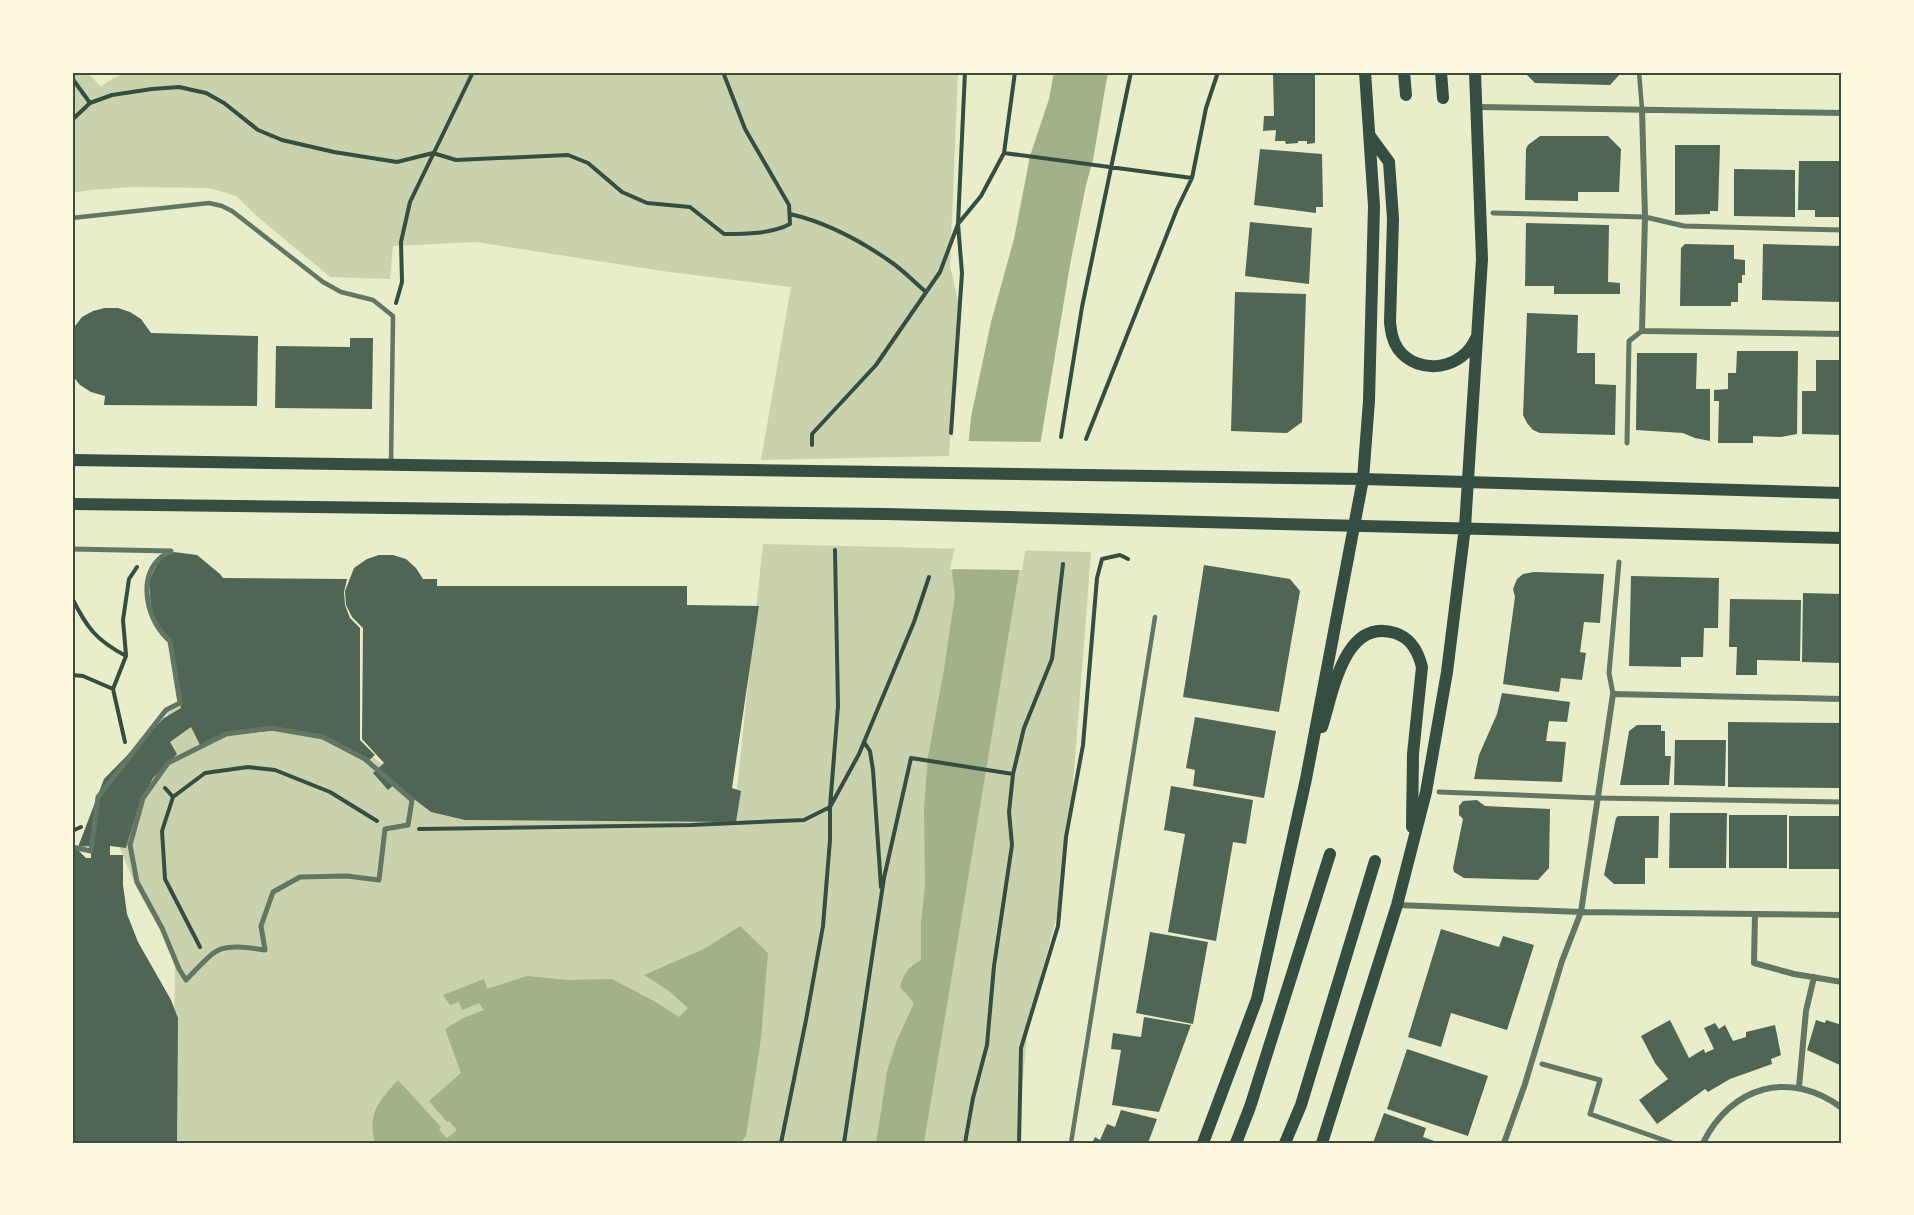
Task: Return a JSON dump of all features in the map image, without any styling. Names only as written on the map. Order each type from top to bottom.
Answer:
[{"type":"main road","points":[[1203,1143],[1257,999],[1306,779],[1363,479],[1369,401],[1374,206],[1365,72]]},
{"type":"main road","points":[[1404,72],[1406,95]]},
{"type":"main road","points":[[1441,72],[1443,98]]},
{"type":"main road","points":[[1322,1143],[1397,905],[1426,792],[1447,672],[1465,528],[1482,259],[1475,72]]},
{"type":"main road","points":[[1369,135],[1389,162],[1394,219],[1390,322],[1392,336],[1398,349],[1409,359],[1422,365],[1436,367],[1450,364],[1463,357],[1472,347],[1478,333],[1479,319]]},
{"type":"main road","points":[[72,460],[1468,481],[1842,494]]},
{"type":"main road","points":[[72,504],[886,514],[1842,538]]},
{"type":"main road","points":[[1306,779],[1345,657],[1352,645],[1362,636],[1375,631],[1388,631],[1401,635],[1412,643],[1419,654],[1422,667],[1413,754],[1413,840]]},
{"type":"main road","points":[[1236,1143],[1250,1107],[1330,854]]},
{"type":"main road","points":[[1285,1143],[1300,1105],[1376,861]]},
{"type":"street","points":[[1478,107],[1842,113]]},
{"type":"street","points":[[1642,109],[1645,217],[1642,332]]},
{"type":"street","points":[[1493,213],[1645,217],[1684,226],[1842,230]]},
{"type":"street","points":[[1627,443],[1629,341],[1642,332],[1842,334]]},
{"type":"street","points":[[72,549],[171,551],[158,560],[147,582],[148,600],[150,614],[162,634],[170,641],[180,703],[166,710],[98,796],[91,850],[72,847]]},
{"type":"street","points":[[1504,1143],[1525,1084],[1562,961],[1581,912],[1613,694],[1609,674],[1619,562]]},
{"type":"street","points":[[1613,694],[1842,699]]},
{"type":"street","points":[[270,728],[323,737],[365,759],[412,800],[408,825],[389,829],[385,829],[379,880],[347,876],[300,877],[273,892],[261,926],[265,950],[233,945],[213,951],[186,980],[137,882],[130,845],[143,798],[168,763],[226,735],[270,728]]},
{"type":"street","points":[[1439,792],[1596,798],[1842,802]]},
{"type":"street","points":[[1397,905],[1581,912],[1842,915]]},
{"type":"street","points":[[1755,914],[1754,963],[1842,982]]},
{"type":"street","points":[[1799,1088],[1806,1011],[1814,977]]},
{"type":"street","points":[[1542,1064],[1600,1080],[1590,1114],[1672,1143]]},
{"type":"street","points":[[1703,1143],[1710,1128],[1734,1103],[1765,1089],[1782,1086],[1799,1088],[1831,1099],[1842,1108]]},
{"type":"lane","points":[[1639,72],[1642,109]]},
{"type":"lane","points":[[72,218],[209,203],[222,206],[241,218],[323,282],[341,292],[373,300],[393,316],[391,464]]},
{"type":"lane","points":[[1071,1143],[1155,617]]},
{"type":"path","points":[[393,316],[402,282],[401,242],[410,202],[473,72]]},
{"type":"path","points":[[72,120],[90,103],[112,95],[179,87],[206,93],[224,103],[258,130],[282,140],[334,152],[397,162],[433,153],[456,160],[568,155],[588,162],[622,192],[647,203],[690,207],[724,234],[748,234],[782,228],[790,224],[789,205],[745,129],[723,72]]},
{"type":"path","points":[[951,433],[962,273],[958,224],[965,72]]},
{"type":"path","points":[[812,445],[812,434],[876,365],[940,272],[958,224],[981,196],[1004,153],[1015,72]]},
{"type":"path","points":[[1061,437],[1082,308],[1131,72]]},
{"type":"path","points":[[1086,439],[1177,209],[1192,178],[1206,108],[1218,72]]},
{"type":"path","points":[[72,78],[90,103]]},
{"type":"path","points":[[1004,153],[1192,178]]},
{"type":"path","points":[[790,214],[810,219],[852,238],[892,263],[926,292]]},
{"type":"path","points":[[781,1143],[823,926],[838,706],[835,550]]},
{"type":"path","points":[[126,656],[123,620],[129,579],[147,551]]},
{"type":"path","points":[[1019,1143],[1022,1048],[1058,926],[1066,837],[1083,745],[1097,578],[1102,559],[1120,555],[1128,559]]},
{"type":"path","points":[[965,1143],[973,1098],[987,1045],[994,966],[1012,845],[1009,812],[1013,774],[1024,728],[1052,659],[1063,564]]},
{"type":"path","points":[[173,796],[205,773],[248,767],[275,770],[330,792],[389,829],[691,825],[804,820],[830,807],[859,754],[914,622],[929,577]]},
{"type":"path","points":[[72,675],[83,676],[113,689]]},
{"type":"path","points":[[864,742],[870,751],[873,770],[882,894]]},
{"type":"path","points":[[844,1143],[882,894],[911,758],[1013,774]]},
{"type":"shaded area","points":[[72,72],[87,72],[101,87],[120,76],[153,72],[958,72],[950,266],[959,305],[949,456],[761,460],[791,287],[662,271],[476,242],[393,246],[390,279],[330,277],[236,196],[210,188],[133,187],[72,193]]},
{"type":"shaded area","points":[[1054,72],[1108,72],[1093,160],[1070,265],[924,1143],[876,1143],[887,1071],[897,1040],[914,1003],[900,987],[907,971],[921,960],[921,922],[925,886],[924,808],[928,757],[955,595],[952,573],[959,538],[971,417],[991,322],[1014,239],[1030,156],[1049,99]]},
{"type":"shaded area","points":[[763,544],[1091,552],[1071,811],[1061,899],[1028,1026],[1017,1143],[924,1143],[941,1040],[887,1071],[876,1143],[173,1143],[175,956],[136,887],[119,846],[169,719],[166,711],[182,702],[342,731],[378,761],[429,792],[735,807]]},
{"type":"shaded area","points":[[740,926],[768,953],[761,1038],[746,1136],[740,1143],[375,1143],[373,1123],[376,1108],[398,1080],[441,1127],[439,1130],[447,1138],[457,1130],[429,1101],[461,1073],[445,1029],[463,1018],[484,1010],[479,1003],[462,1010],[459,1002],[450,1005],[443,995],[484,979],[487,989],[527,976],[568,980],[612,979],[679,1017],[688,1008],[669,991],[644,975],[704,949]]},
{"type":"pier","points":[[966,441],[1044,442],[1022,570],[950,569],[957,538]]},
{"type":"building","points":[[1275,72],[1315,72],[1315,143],[1307,144],[1307,141],[1298,141],[1298,143],[1286,144],[1285,141],[1275,141],[1276,130],[1263,131],[1264,116],[1274,116],[1273,75]]},
{"type":"building","points":[[1524,72],[1620,72],[1620,74],[1610,85],[1535,83]]},
{"type":"building","points":[[1540,136],[1608,136],[1621,149],[1619,192],[1578,192],[1578,201],[1525,200],[1526,149]]},
{"type":"building","points":[[1675,145],[1720,145],[1718,211],[1710,211],[1710,214],[1675,215]]},
{"type":"building","points":[[1260,149],[1322,154],[1323,207],[1316,207],[1316,213],[1254,205]]},
{"type":"building","points":[[1799,161],[1842,161],[1842,217],[1815,217],[1815,210],[1798,210]]},
{"type":"building","points":[[1734,169],[1795,170],[1795,217],[1734,216]]},
{"type":"building","points":[[1250,222],[1312,228],[1309,284],[1245,276]]},
{"type":"building","points":[[1526,223],[1609,225],[1608,282],[1620,283],[1620,294],[1554,294],[1554,286],[1525,286]]},
{"type":"building","points":[[1685,244],[1734,245],[1734,259],[1745,260],[1745,275],[1742,275],[1742,283],[1738,283],[1738,302],[1731,302],[1731,306],[1680,306],[1681,248]]},
{"type":"building","points":[[1763,244],[1842,246],[1842,302],[1762,300]]},
{"type":"building","points":[[1235,292],[1306,294],[1302,422],[1287,433],[1231,431]]},
{"type":"building","points":[[105,308],[118,308],[130,312],[141,319],[151,333],[258,336],[257,406],[104,405],[105,396],[91,392],[80,385],[72,375],[72,330],[82,317]]},
{"type":"building","points":[[1527,313],[1578,315],[1577,353],[1595,353],[1595,384],[1616,385],[1615,435],[1540,433],[1533,430],[1527,423],[1523,415]]},
{"type":"building","points":[[350,338],[373,338],[372,409],[275,408],[276,346],[350,347]]},
{"type":"building","points":[[1737,351],[1798,351],[1797,434],[1781,437],[1753,436],[1753,443],[1718,443],[1719,401],[1714,401],[1714,390],[1728,389],[1728,373],[1736,373]]},
{"type":"building","points":[[1637,353],[1697,353],[1696,389],[1710,389],[1710,441],[1683,433],[1636,430]]},
{"type":"building","points":[[1816,360],[1841,360],[1842,435],[1802,434],[1802,391],[1816,391]]},
{"type":"building","points":[[174,552],[197,555],[223,578],[347,579],[344,592],[345,605],[350,618],[360,628],[360,740],[375,755],[368,761],[313,735],[280,730],[220,736],[200,745],[191,727],[170,742],[177,754],[153,778],[138,808],[126,848],[110,846],[110,855],[123,855],[123,885],[127,914],[138,942],[171,1000],[178,1018],[177,1143],[72,1143],[72,848],[78,850],[86,858],[91,858],[91,846],[78,847],[104,779],[164,718],[181,708],[174,679],[170,639],[163,633],[151,611],[149,581],[159,560]]},
{"type":"building","points":[[379,555],[393,555],[406,559],[423,579],[437,579],[437,586],[687,586],[687,605],[759,606],[732,788],[741,791],[736,822],[465,820],[431,812],[408,797],[396,783],[388,790],[373,773],[384,763],[362,739],[363,628],[352,617],[346,605],[345,591],[354,568],[367,559]]},
{"type":"building","points":[[1204,565],[1290,579],[1300,591],[1279,712],[1183,697]]},
{"type":"building","points":[[1534,572],[1604,574],[1600,623],[1584,622],[1580,652],[1586,653],[1582,680],[1561,678],[1559,692],[1503,684],[1515,597],[1513,589],[1517,579],[1523,574]]},
{"type":"building","points":[[1631,576],[1719,578],[1718,628],[1704,628],[1703,657],[1681,657],[1681,667],[1629,666]]},
{"type":"building","points":[[1803,593],[1842,594],[1842,663],[1802,662]]},
{"type":"building","points":[[1730,599],[1801,600],[1800,661],[1757,660],[1757,675],[1736,675],[1737,647],[1729,647]]},
{"type":"building","points":[[1502,693],[1570,702],[1567,722],[1549,721],[1546,741],[1566,742],[1562,782],[1474,779],[1479,755],[1497,714]]},
{"type":"building","points":[[1195,717],[1276,731],[1264,798],[1193,786],[1195,770],[1186,768]]},
{"type":"building","points":[[1728,722],[1842,723],[1842,788],[1728,787]]},
{"type":"building","points":[[1637,725],[1661,725],[1661,731],[1665,731],[1665,756],[1671,756],[1669,785],[1620,785],[1629,731]]},
{"type":"building","points":[[1675,740],[1726,740],[1725,786],[1674,785]]},
{"type":"building","points":[[1171,786],[1253,800],[1246,844],[1233,842],[1216,941],[1168,932],[1185,834],[1164,830]]},
{"type":"building","points":[[1477,800],[1485,806],[1550,809],[1549,868],[1538,880],[1464,878],[1454,872],[1463,819],[1459,815],[1459,806],[1463,801]]},
{"type":"building","points":[[1670,813],[1727,813],[1726,868],[1669,868]]},
{"type":"building","points":[[1729,815],[1787,815],[1787,868],[1729,868]]},
{"type":"building","points":[[1618,816],[1659,816],[1658,858],[1645,858],[1645,884],[1614,884],[1604,875]]},
{"type":"building","points":[[1789,816],[1842,816],[1842,869],[1789,869]]},
{"type":"building","points":[[1441,929],[1499,947],[1503,936],[1534,945],[1507,1030],[1451,1013],[1441,1047],[1408,1037]]},
{"type":"building","points":[[1150,932],[1208,942],[1193,1024],[1136,1013]]},
{"type":"building","points":[[1144,1017],[1191,1025],[1159,1112],[1112,1105],[1121,1050],[1111,1049],[1113,1033],[1141,1037]]},
{"type":"building","points":[[1670,1020],[1689,1058],[1704,1049],[1705,1053],[1714,1049],[1704,1028],[1715,1023],[1719,1029],[1725,1025],[1733,1041],[1746,1037],[1746,1032],[1775,1025],[1781,1055],[1771,1059],[1772,1064],[1730,1079],[1708,1092],[1705,1089],[1657,1124],[1639,1100],[1668,1079],[1655,1063],[1641,1036]]},
{"type":"building","points":[[1816,1020],[1825,1023],[1826,1020],[1842,1025],[1842,1066],[1807,1050]]},
{"type":"building","points":[[1407,1049],[1488,1076],[1468,1136],[1387,1109]]},
{"type":"building","points":[[1121,1110],[1157,1119],[1148,1143],[1092,1143],[1095,1137],[1100,1140],[1107,1124],[1115,1127]]},
{"type":"building","points":[[1384,1113],[1426,1128],[1423,1137],[1440,1143],[1373,1143]]}]
